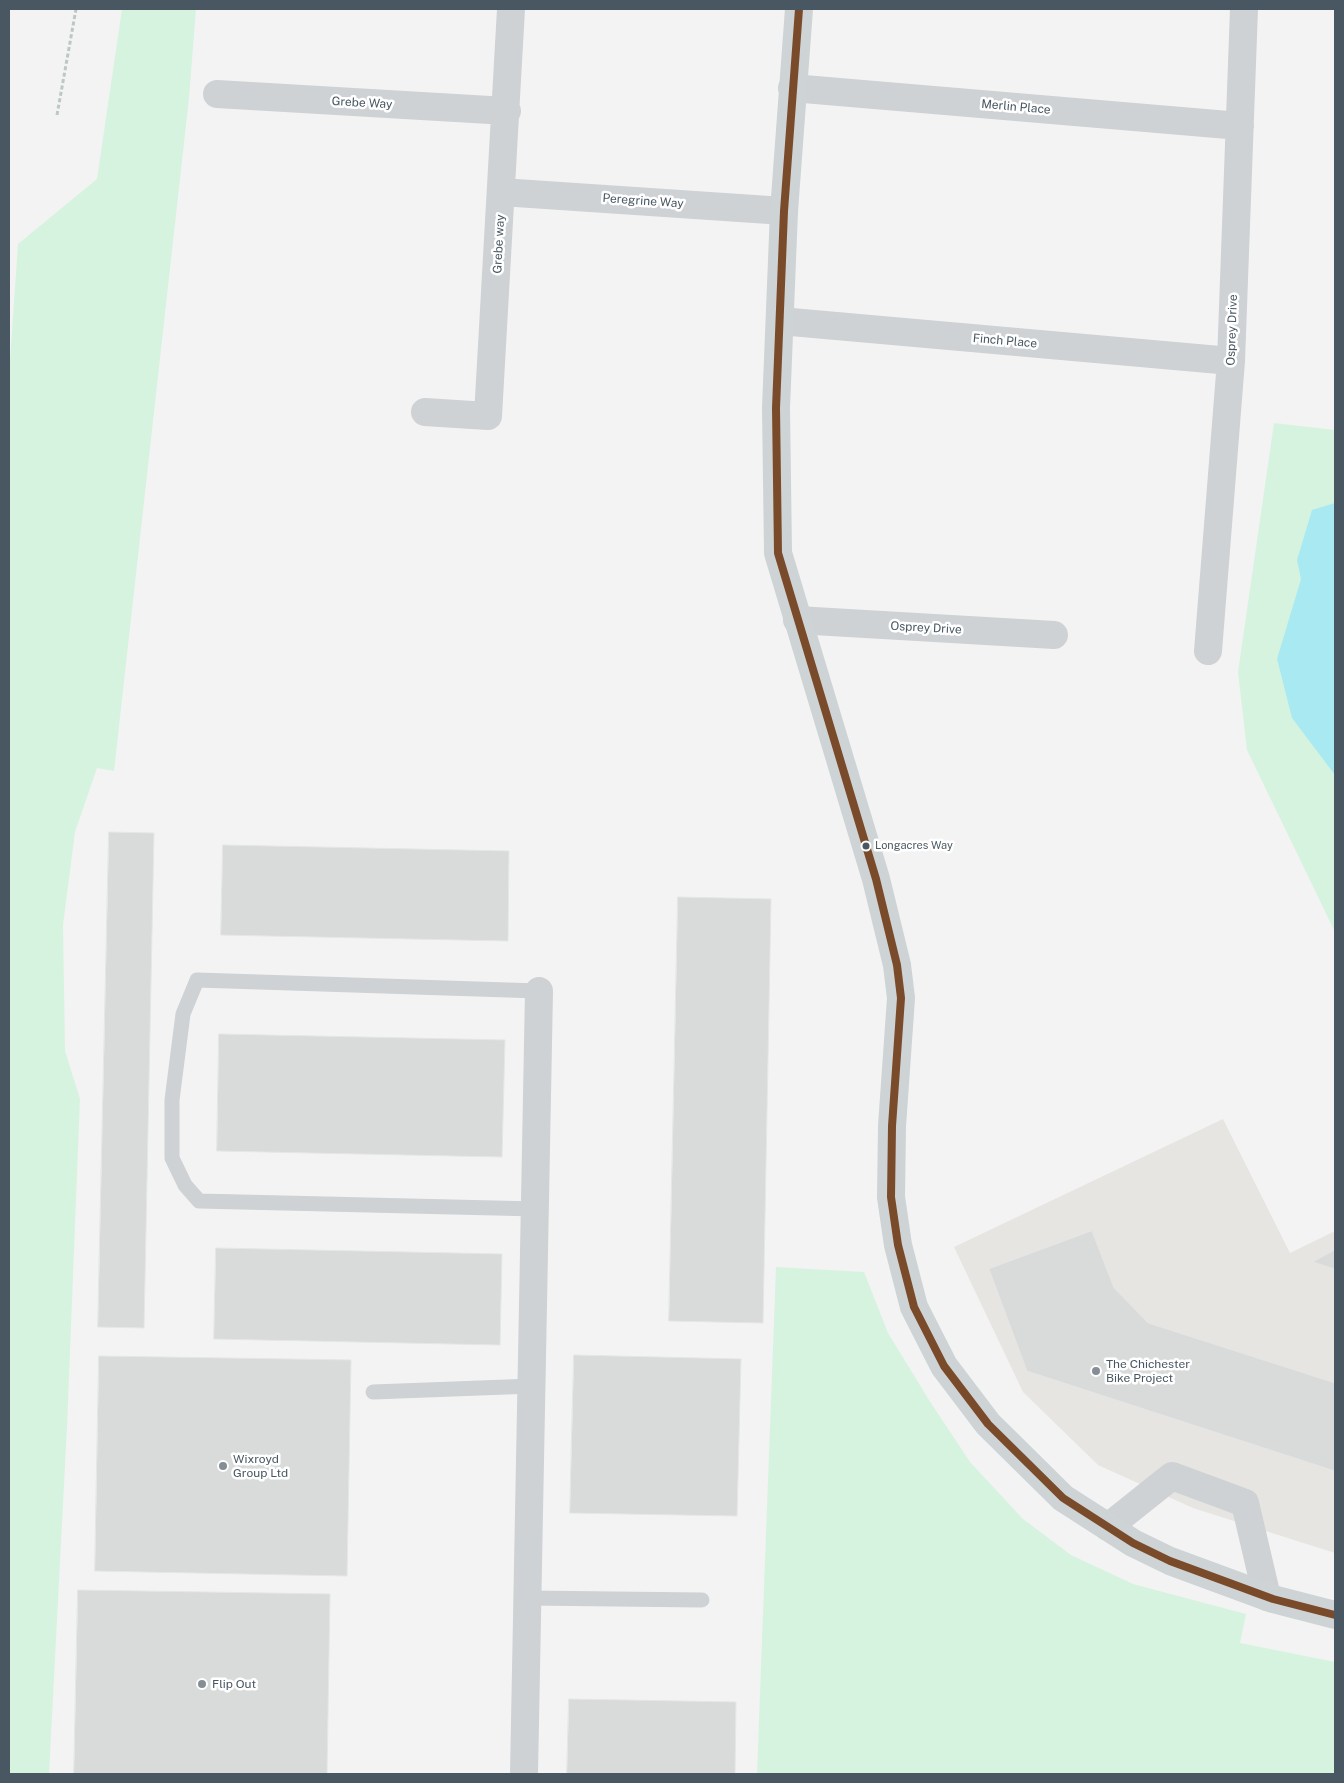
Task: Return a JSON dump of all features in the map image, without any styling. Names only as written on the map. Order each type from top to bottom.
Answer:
[{"type":"main road","points":[[799,9],[784,211],[776,408],[778,553],[876,879],[897,965],[901,998],[892,1126],[891,1197],[898,1245],[914,1307],[944,1366],[988,1424],[1063,1498],[1133,1543],[1170,1561],[1266,1597],[1335,1615]]},
{"type":"street","name":"Grebe way","points":[[425,412],[488,416],[512,9]]},
{"type":"street","name":"Osprey Drive","points":[[1208,651],[1231,361],[1244,9]]},
{"type":"street","name":"Merlin Place","points":[[792,88],[1240,126]]},
{"type":"street","name":"Grebe Way","points":[[217,94],[506,111]]},
{"type":"street","name":"Peregrine Way","points":[[502,192],[784,211]]},
{"type":"street","name":"Finch Place","points":[[780,321],[1231,361]]},
{"type":"street","name":"Osprey Drive","points":[[797,620],[1054,635]]},
{"type":"street","points":[[524,1774],[533,1386],[539,991]]},
{"type":"street","points":[[1108,1527],[1172,1476],[1245,1503],[1266,1597]]},
{"type":"lane","points":[[536,1209],[199,1202],[185,1185],[172,1158],[172,1100],[183,1014],[197,980],[539,991]]},
{"type":"lane","points":[[373,1392],[533,1386]]},
{"type":"lane","points":[[528,1598],[702,1600]]},
{"type":"path","points":[[56,115],[76,9]]},
{"type":"shaded area","points":[[1223,1119],[1290,1253],[1335,1231],[1335,1553],[1193,1508],[1098,1465],[1023,1392],[954,1247]]},
{"type":"green space","points":[[122,9],[196,9],[189,98],[114,771],[97,768],[75,832],[63,925],[65,1051],[80,1099],[67,1427],[49,1774],[9,1774],[9,375],[18,244],[97,179]]},
{"type":"green space","points":[[1274,423],[1335,430],[1335,932],[1247,750],[1238,672]]},
{"type":"green space","points":[[776,1267],[864,1272],[888,1333],[970,1462],[1023,1519],[1071,1555],[1133,1584],[1246,1614],[1240,1643],[1335,1662],[1335,1774],[757,1774]]},
{"type":"water","points":[[1335,503],[1335,775],[1292,718],[1277,659],[1301,579],[1297,560],[1312,510]]},
{"type":"building","points":[[109,832],[154,833],[144,1328],[98,1327]]},
{"type":"building","points":[[223,845],[509,851],[508,941],[221,935]]},
{"type":"building","points":[[678,897],[771,899],[763,1323],[669,1321]]},
{"type":"building","points":[[219,1034],[505,1040],[502,1157],[217,1151]]},
{"type":"building","points":[[1092,1231],[1114,1288],[1148,1323],[1335,1383],[1335,1471],[1027,1371],[989,1269]]},
{"type":"building","points":[[216,1248],[502,1254],[500,1345],[214,1339]]},
{"type":"building","points":[[1335,1250],[1335,1269],[1313,1262]]},
{"type":"building","points":[[574,1355],[741,1359],[737,1516],[570,1513]]},
{"type":"building","name":"Wixroyd Group Ltd","points":[[99,1356],[351,1360],[347,1576],[95,1571]]},
{"type":"building","name":"Flip Out","points":[[78,1590],[330,1594],[327,1774],[74,1774]]},
{"type":"building","points":[[569,1699],[736,1702],[735,1774],[567,1774]]},
{"type":"transit line","points":[[799,9],[784,211],[776,408],[778,553],[876,879],[897,965],[901,998],[892,1126],[891,1197],[898,1245],[914,1307],[944,1366],[988,1424],[1063,1498],[1133,1543],[1170,1561],[1273,1599],[1335,1615]]},
{"type":"place","name":"Longacres Way","points":[[866,846]]},
{"type":"place","name":"The Chichester Bike Project","points":[[1096,1371]]},
{"type":"place","name":"Wixroyd Group Ltd","points":[[223,1466]]},
{"type":"place","name":"Flip Out","points":[[202,1684]]}]
